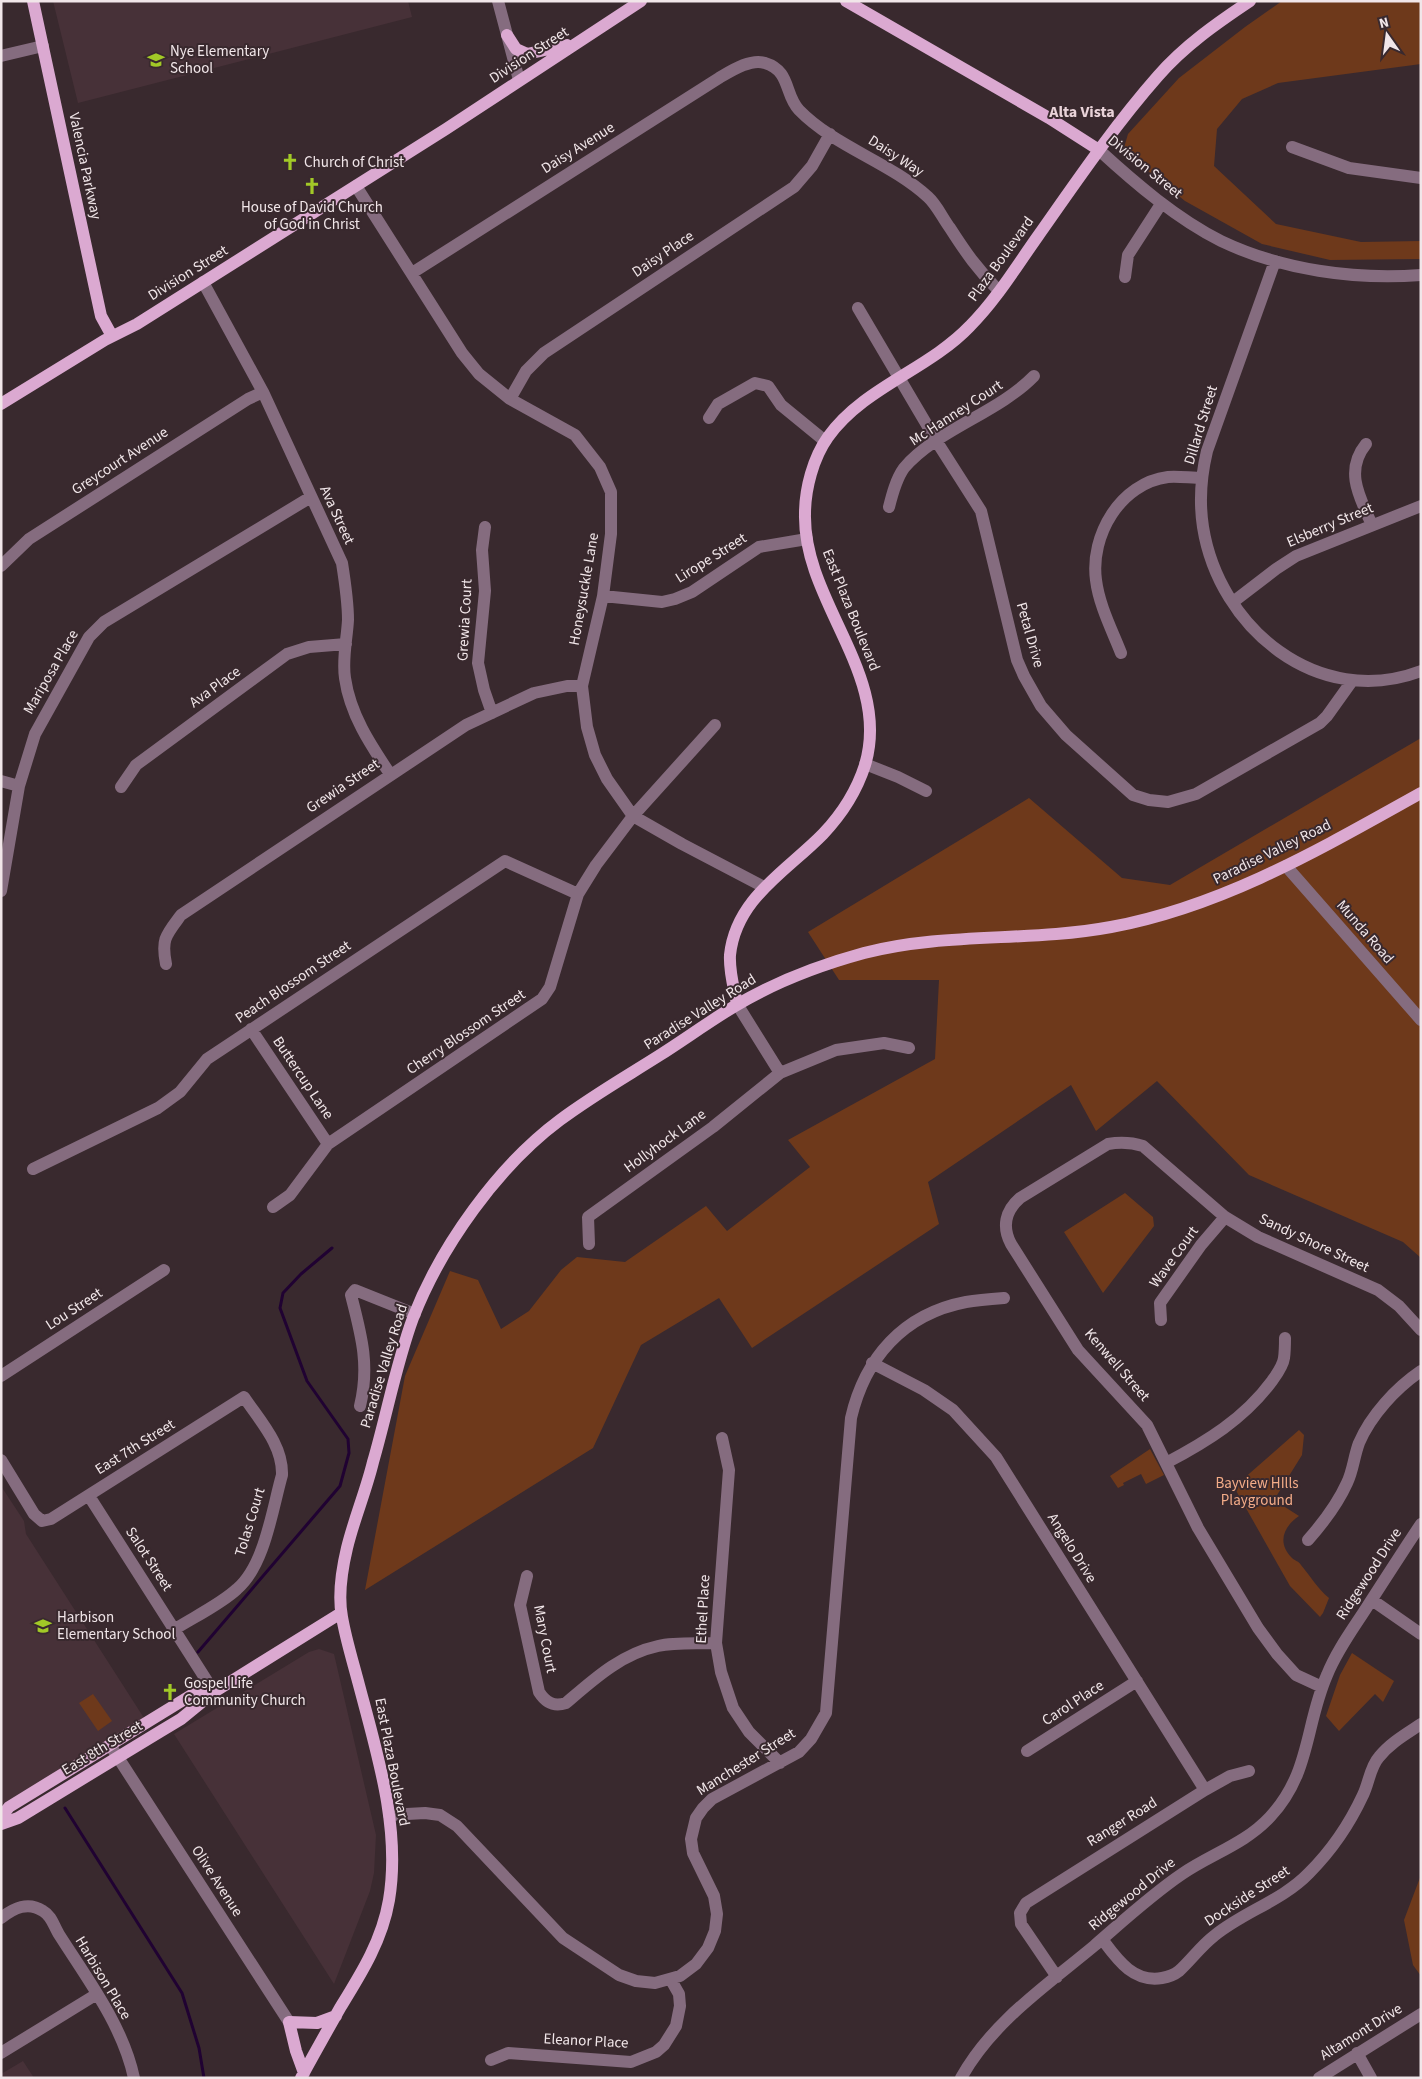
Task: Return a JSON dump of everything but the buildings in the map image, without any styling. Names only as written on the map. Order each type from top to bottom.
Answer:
[{"type":"main road","name":"Valencia Parkway","points":[[33,1],[101,316],[112,336]]},
{"type":"main road","name":"Division Street","points":[[1,404],[112,336],[133,327],[356,186],[641,1]]},
{"type":"main road","name":"Division Street","points":[[846,1],[1049,118],[1099,150]]},
{"type":"main road","name":"Plaza Boulevard","points":[[807,539],[805,516],[807,491],[815,465],[826,441],[837,426],[857,406],[943,351],[971,325],[999,291],[1099,150],[1159,74],[1216,23],[1250,1]]},
{"type":"main road","points":[[507,35],[516,49],[527,54],[579,42]]},
{"type":"main road","name":"East Plaza Boulevard","points":[[738,1004],[730,968],[730,953],[736,930],[742,917],[764,887],[822,835],[837,818],[853,793],[865,764],[869,712],[863,685],[855,660],[820,586],[810,560],[807,539]]},
{"type":"main road","name":"Paradise Valley Road","points":[[341,1613],[347,1547],[372,1469],[415,1314],[453,1239],[479,1201],[517,1158],[558,1121],[738,1004],[775,985],[822,966],[867,952],[897,946],[962,938],[1038,936],[1109,927],[1160,916],[1230,893],[1286,866],[1421,793]]},
{"type":"main road","name":"East Plaza Boulevard","points":[[304,2076],[372,1955],[384,1921],[393,1873],[389,1816],[372,1734],[341,1613]]},
{"type":"main road","name":"East 8th Street","points":[[1,1824],[18,1818],[118,1758],[181,1718],[214,1692],[341,1613]]},
{"type":"main road","name":"East 8th Street","points":[[1,1817],[9,1806],[198,1691],[214,1692]]},
{"type":"main road","points":[[304,2076],[289,2022],[318,2023],[336,2016]]},
{"type":"street","points":[[498,1],[519,80]]},
{"type":"street","points":[[1,56],[43,46]]},
{"type":"street","name":"Daisy Avenue","points":[[412,272],[719,78],[743,66],[759,61],[765,63]]},
{"type":"street","name":"Daisy Way","points":[[765,63],[776,67],[782,73],[797,108],[811,121],[909,183],[929,198],[976,268],[999,291]]},
{"type":"street","name":"Daisy Place","points":[[510,399],[526,372],[544,353],[794,187],[812,166],[830,134]]},
{"type":"street","points":[[1292,148],[1349,168],[1421,178]]},
{"type":"street","name":"Division Street","points":[[1099,150],[1162,204],[1220,240],[1275,261],[1348,275],[1390,276],[1421,274]]},
{"type":"street","name":"Honeysuckle Lane","points":[[356,186],[462,353],[479,374],[510,399],[576,434],[600,467],[611,492],[611,534],[603,596],[582,686],[587,727],[595,755],[607,779],[634,816],[682,844],[764,887]]},
{"type":"street","points":[[1125,277],[1128,255],[1162,204]]},
{"type":"street","name":"Dillard Street","points":[[1275,261],[1207,451],[1202,478],[1201,511],[1206,543],[1217,574],[1250,626],[1282,654],[1322,674],[1352,681],[1375,682],[1407,676],[1421,671]]},
{"type":"street","name":"Ava Street","points":[[204,282],[262,392],[342,563],[347,592],[348,619],[344,676],[351,707],[367,739],[390,774]]},
{"type":"street","name":"Petal Drive","points":[[858,308],[937,442],[981,511],[1017,660],[1032,691],[1047,713],[1066,735],[1133,795],[1149,800],[1168,802],[1196,794],[1320,723],[1352,681]]},
{"type":"street","name":"Mc Hanney Court","points":[[889,507],[893,491],[904,469],[937,442],[1020,391],[1034,376]]},
{"type":"street","points":[[709,418],[718,404],[754,383],[768,386],[781,405],[826,441]]},
{"type":"street","name":"Greycourt Avenue","points":[[1,566],[29,539],[262,392]]},
{"type":"street","points":[[1366,444],[1356,464],[1354,479],[1372,525]]},
{"type":"street","points":[[1121,653],[1096,583],[1095,560],[1105,525],[1122,502],[1146,484],[1168,477],[1202,478]]},
{"type":"street","name":"Mariposa Place","points":[[1,891],[19,786],[35,734],[89,637],[104,622],[311,497]]},
{"type":"street","name":"Elsberry Street","points":[[1233,602],[1296,556],[1421,506]]},
{"type":"street","name":"Grewia Court","points":[[485,527],[482,550],[485,591],[478,663],[484,690],[492,713]]},
{"type":"street","name":"Lirope Street","points":[[603,596],[662,602],[675,599],[692,592],[758,547],[807,539]]},
{"type":"street","name":"Ava Place","points":[[121,787],[136,765],[287,654],[309,647],[346,644]]},
{"type":"street","name":"Grewia Street","points":[[166,964],[162,946],[181,915],[390,774],[466,725],[534,692],[567,686],[582,686]]},
{"type":"street","name":"Cherry Blossom Street","points":[[273,1207],[290,1195],[328,1144],[542,999],[550,987],[578,894],[596,865],[634,816],[715,725]]},
{"type":"street","points":[[865,764],[926,791]]},
{"type":"street","points":[[1,781],[19,786]]},
{"type":"street","name":"Peach Blossom Street","points":[[33,1168],[158,1108],[180,1092],[206,1059],[505,861],[578,894]]},
{"type":"street","name":"Munda Road","points":[[1286,866],[1421,1020]]},
{"type":"street","points":[[738,1004],[780,1073]]},
{"type":"street","name":"Buttercup Lane","points":[[251,1029],[328,1144]]},
{"type":"street","name":"Hollyhock Lane","points":[[589,1244],[588,1217],[713,1127],[780,1073],[836,1050],[884,1043],[908,1048]]},
{"type":"street","name":"Kenwell Street","points":[[1190,1188],[1143,1146],[1121,1142],[1108,1144],[1020,1198],[1010,1208],[1006,1222],[1006,1234],[1078,1350],[1147,1425],[1207,1543],[1258,1628],[1277,1654],[1296,1675],[1322,1687]]},
{"type":"street","name":"Sandy Shore Street","points":[[1190,1188],[1226,1217],[1258,1237],[1378,1290],[1399,1306],[1421,1330]]},
{"type":"street","name":"Wave Court","points":[[1161,1320],[1160,1304],[1201,1245],[1226,1217]]},
{"type":"street","name":"Lou Street","points":[[1,1376],[164,1270]]},
{"type":"street","points":[[360,1406],[366,1372],[363,1341],[351,1295],[352,1292],[355,1290],[415,1314]]},
{"type":"street","name":"Manchester Street","points":[[389,1816],[425,1813],[440,1815],[462,1830],[563,1938],[620,1975],[636,1981],[655,1983],[671,1980],[688,1970],[703,1956],[712,1940],[716,1923],[714,1896],[691,1846],[696,1818],[712,1799],[799,1752],[810,1740],[826,1713],[851,1418],[856,1396],[872,1363],[896,1336],[928,1315],[966,1302],[1004,1298]]},
{"type":"street","points":[[1166,1463],[1203,1443],[1234,1422],[1254,1403],[1279,1371],[1284,1359],[1285,1338]]},
{"type":"street","name":"Angelo Drive","points":[[872,1363],[924,1390],[953,1410],[996,1457],[1205,1790]]},
{"type":"street","points":[[1308,1540],[1320,1526],[1347,1483],[1359,1443],[1378,1412],[1403,1385],[1421,1371]]},
{"type":"street","name":"East 7th Street","points":[[1,1460],[34,1514],[42,1521],[50,1519],[244,1397]]},
{"type":"street","name":"Tolas Court","points":[[175,1629],[237,1589],[252,1572],[261,1549],[282,1475],[282,1463],[279,1450],[244,1397]]},
{"type":"street","name":"Ethel Place","points":[[722,1438],[728,1470],[716,1643],[721,1672],[733,1708],[749,1732],[780,1763]]},
{"type":"street","name":"Salot Street","points":[[89,1496],[214,1692]]},
{"type":"street","name":"Ridgewood Drive","points":[[961,2078],[974,2056],[994,2030],[1172,1880],[1237,1844],[1270,1817],[1287,1796],[1299,1773],[1322,1687],[1340,1649],[1421,1524]]},
{"type":"street","name":"Mary Court","points":[[527,1576],[520,1605],[539,1692],[545,1701],[550,1704],[559,1705],[566,1703],[603,1671],[638,1652],[659,1646],[716,1643]]},
{"type":"street","points":[[1372,1600],[1421,1634]]},
{"type":"street","name":"Carol Place","points":[[1027,1752],[1136,1681]]},
{"type":"street","name":"Dockside Street","points":[[1102,1939],[1121,1964],[1139,1976],[1156,1979],[1170,1977],[1178,1972],[1215,1935],[1239,1919],[1269,1903],[1308,1874],[1334,1843],[1352,1816],[1364,1792],[1377,1758],[1393,1742],[1421,1724]]},
{"type":"street","name":"Olive Avenue","points":[[110,1745],[289,2022]]},
{"type":"street","name":"Ranger Road","points":[[1057,1977],[1021,1924],[1020,1912],[1026,1903],[1205,1790],[1230,1776],[1249,1771]]},
{"type":"street","name":"Harbison Place","points":[[1,1918],[16,1908],[30,1906],[48,1914],[97,1994],[129,2056],[134,2078]]},
{"type":"street","name":"Eleanor Place","points":[[491,2060],[508,2053],[632,2062],[656,2052],[664,2045],[676,2026],[680,2006],[679,1994],[671,1980]]},
{"type":"street","points":[[1,2053],[97,1994]]},
{"type":"street","name":"Altamont Drive","points":[[1320,2078],[1421,2014]]},
{"type":"street","points":[[1357,2054],[1371,2078]]},
{"type":"shaded area","name":"Nye Elementary School","points":[[53,1],[408,1],[412,17],[78,103]]},
{"type":"shaded area","name":"Harbison Elementary School","points":[[1,1486],[24,1521],[26,1534],[144,1718],[1,1805]]},
{"type":"shaded area","points":[[319,1649],[334,1654],[376,1835],[374,1873],[370,1891],[334,1984],[174,1734],[309,1652]]},
{"type":"shaded area","points":[[23,2061],[34,2078],[1,2078],[1,2074]]},
{"type":"green space","points":[[1282,1],[1421,1],[1421,64],[1278,83],[1242,99],[1217,129],[1214,166],[1276,224],[1361,242],[1421,241],[1421,259],[1330,260],[1262,244],[1185,201],[1123,151],[1128,134],[1179,78]]},
{"type":"green space","points":[[1421,738],[1421,1258],[1403,1242],[1249,1175],[1157,1081],[1096,1131],[1071,1085],[928,1182],[939,1224],[752,1348],[719,1298],[641,1345],[593,1448],[365,1590],[405,1376],[450,1271],[478,1280],[501,1329],[529,1311],[561,1270],[577,1257],[625,1262],[706,1206],[727,1231],[810,1167],[788,1140],[935,1059],[939,980],[839,980],[808,932],[1029,798],[1122,878],[1170,885]]},
{"type":"green space","points":[[1125,1193],[1153,1217],[1154,1226],[1103,1293],[1064,1232]]},
{"type":"green space","name":"Bayview HIlls Playground","points":[[1299,1430],[1304,1435],[1302,1455],[1274,1500],[1299,1516],[1289,1525],[1283,1541],[1287,1552],[1300,1564],[1329,1598],[1320,1617],[1290,1586],[1234,1487]]},
{"type":"green space","points":[[1150,1449],[1164,1475],[1146,1484],[1141,1474],[1123,1483],[1124,1485],[1118,1488],[1110,1476]]},
{"type":"green space","points":[[1352,1653],[1394,1681],[1383,1702],[1375,1694],[1339,1731],[1326,1716],[1340,1675]]},
{"type":"green space","points":[[93,1694],[112,1721],[98,1731],[79,1703]]},
{"type":"green space","points":[[1421,1875],[1421,1976],[1413,1965],[1404,1920]]},
{"type":"waterway","points":[[198,1652],[340,1486],[349,1453],[348,1439],[307,1381],[280,1308],[283,1293],[301,1274],[332,1248]]},
{"type":"waterway","points":[[65,1808],[182,1993],[199,2048],[204,2078]]},
{"type":"place","name":"Nye Elementary School","points":[[156,60]]},
{"type":"place","name":"Church of Christ","points":[[290,162]]},
{"type":"place","name":"House of David Church of God in Christ","points":[[312,186]]},
{"type":"place","name":"Harbison Elementary School","points":[[43,1626]]},
{"type":"place","name":"Gospel Life Community Church","points":[[170,1692]]},
{"type":"district","name":"Alta Vista","points":[[1082,112]]}]
